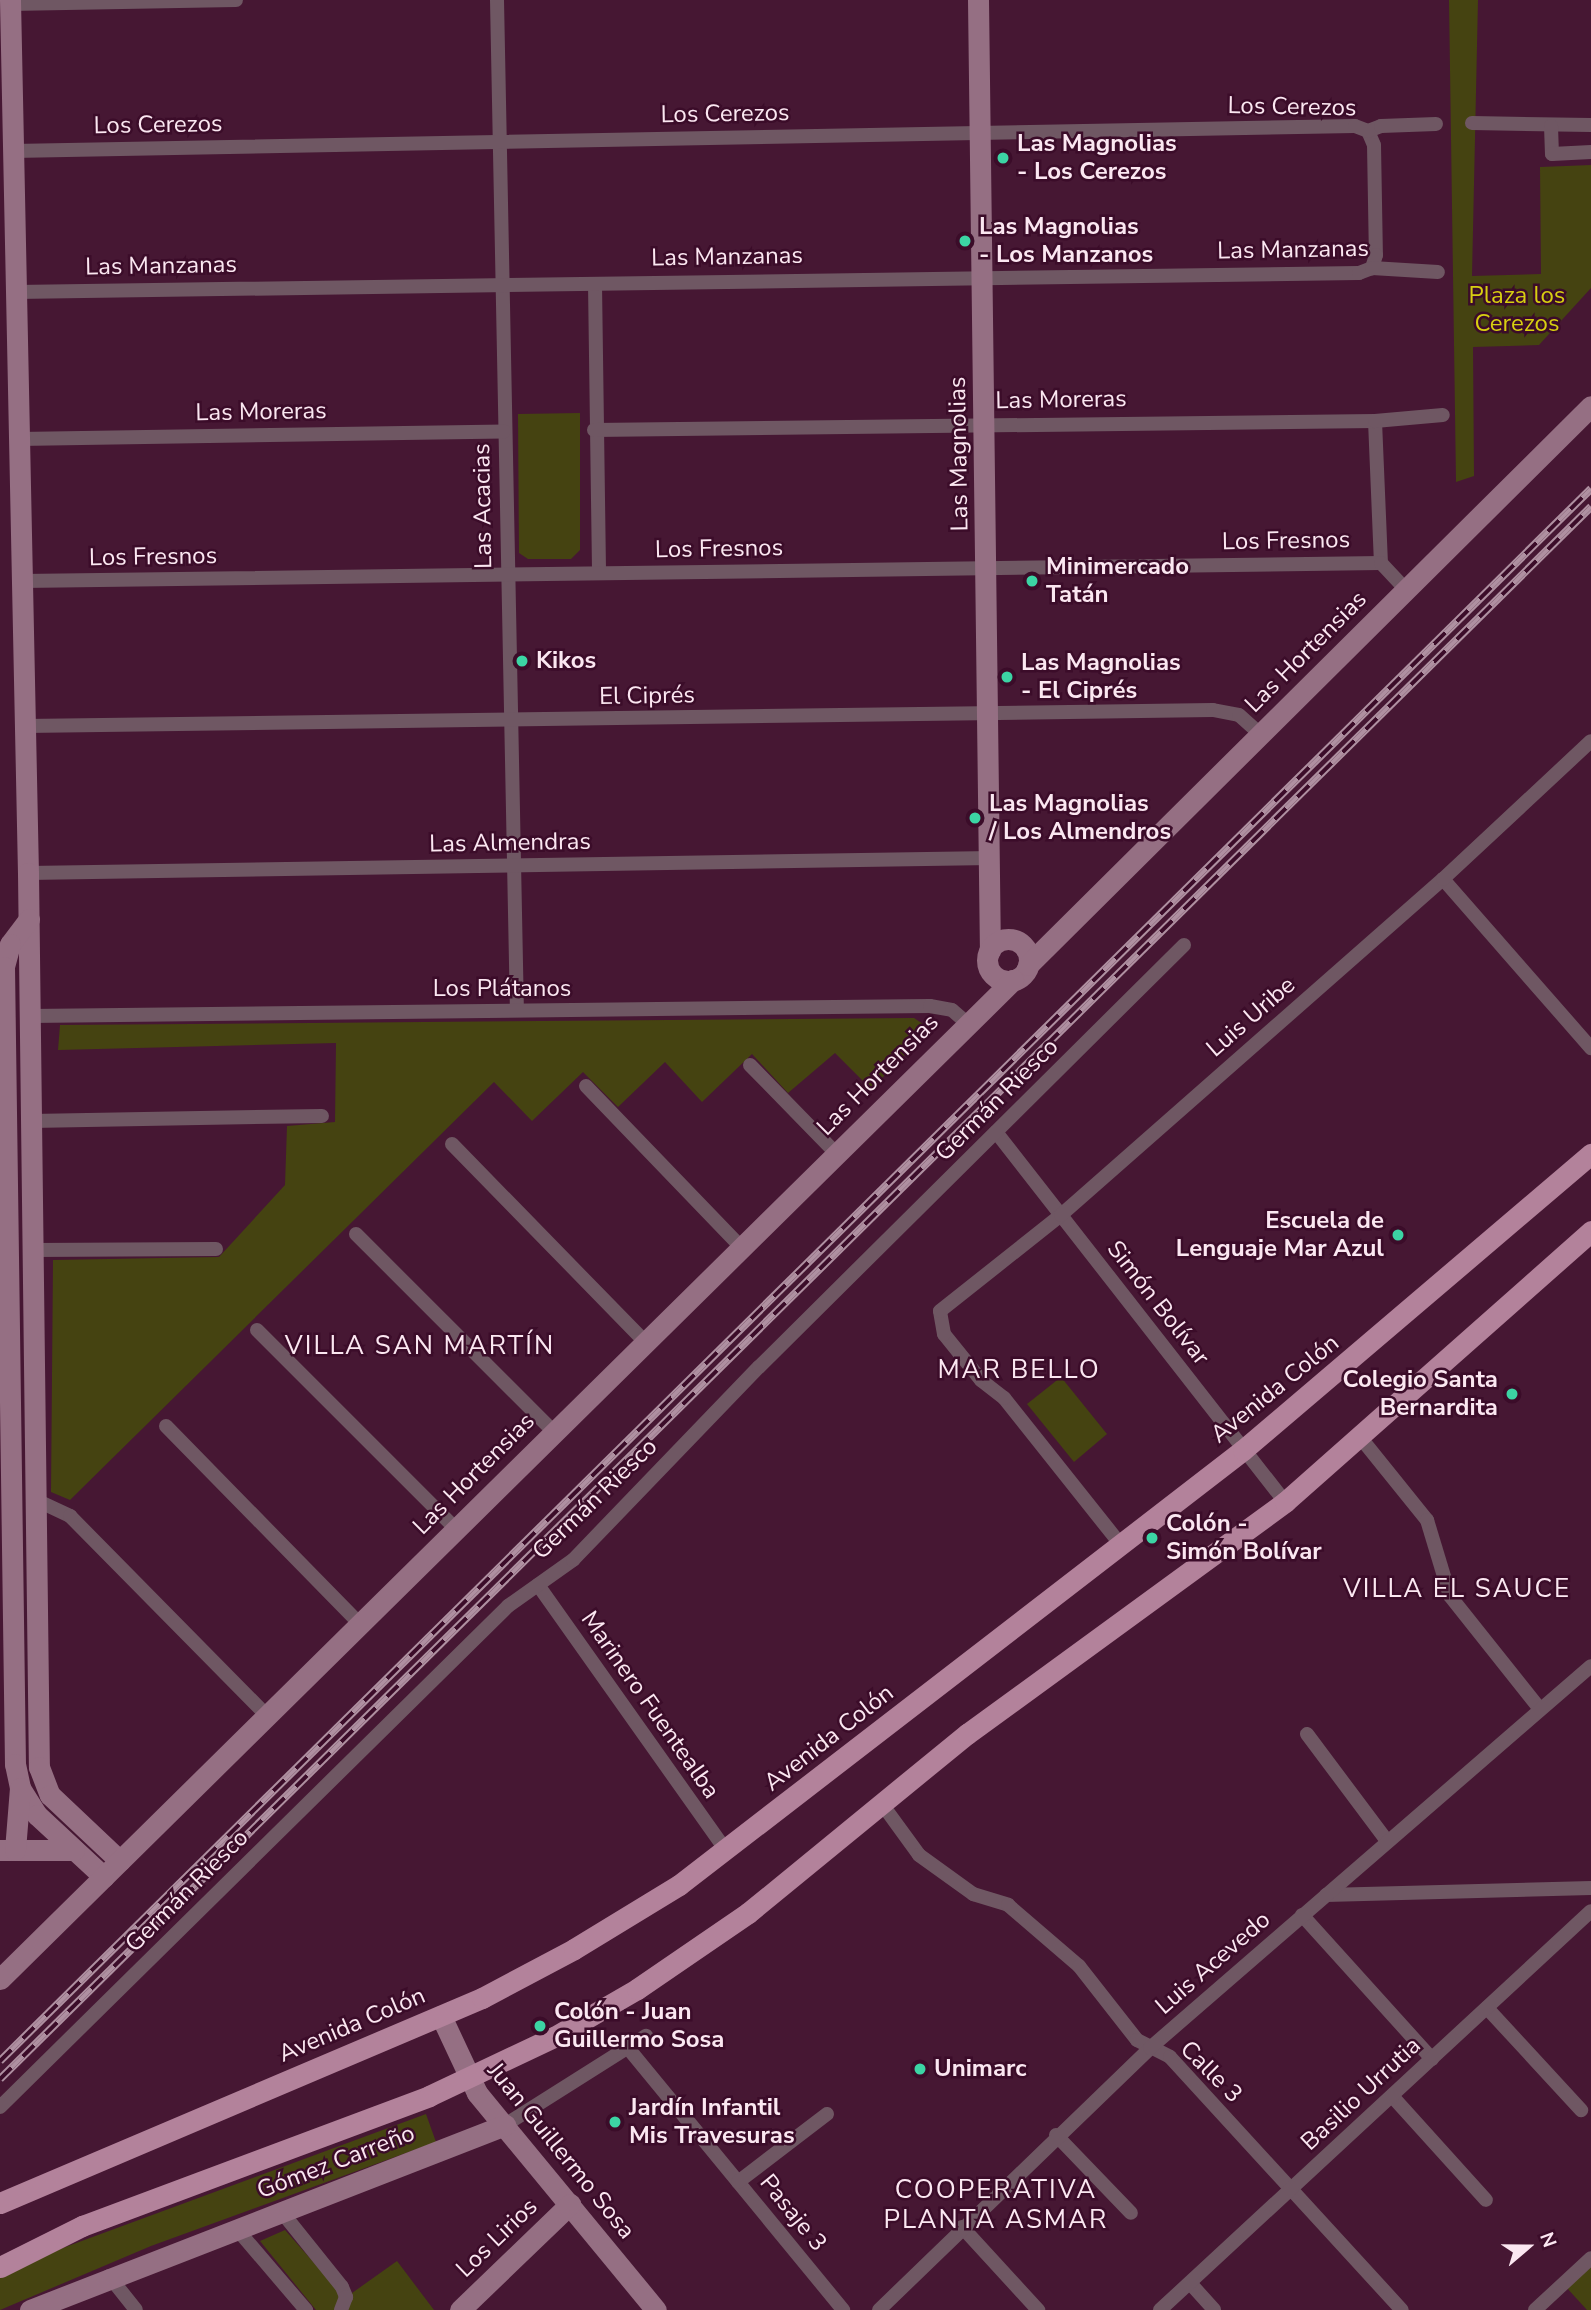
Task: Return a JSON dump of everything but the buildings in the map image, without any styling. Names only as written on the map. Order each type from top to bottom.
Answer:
[{"type":"main road","name":"Avenida Colón","points":[[0,2203],[441,2016],[574,1949],[726,1851],[1243,1450],[1591,1154]]},
{"type":"main road","points":[[0,2267],[82,2227],[467,2079],[564,2031],[678,1962],[786,1883],[967,1734],[1284,1502],[1591,1231]]},
{"type":"street","points":[[120,1861],[45,1789],[39,1767],[29,919],[10,2],[236,0]]},
{"type":"street","name":"Las Acacias","points":[[497,0],[511,866],[517,1010]]},
{"type":"street","name":"Las Magnolias","points":[[978,0],[993,908],[990,961]]},
{"type":"street","points":[[1472,123],[1591,125]]},
{"type":"street","name":"Los Cerezos","points":[[13,151],[1355,126],[1368,131],[1381,126],[1436,124]]},
{"type":"street","points":[[1552,126],[1552,153],[1591,152]]},
{"type":"street","points":[[1368,131],[1374,145],[1376,255],[1372,268]]},
{"type":"street","name":"Las Manzanas","points":[[16,292],[502,283],[1359,273],[1372,268],[1438,272]]},
{"type":"street","points":[[595,284],[594,430],[598,572]]},
{"type":"street","name":"Las Hortensias","points":[[1028,965],[1056,933],[1261,735],[1591,405]]},
{"type":"street","name":"Las Moreras","points":[[594,430],[1375,421],[1443,415]]},
{"type":"street","points":[[1375,421],[1381,563]]},
{"type":"street","name":"Las Moreras","points":[[19,439],[504,430]]},
{"type":"street","name":"Los Fresnos","points":[[22,581],[1381,563],[1405,589]]},
{"type":"street","name":"El Ciprés","points":[[25,726],[1222,710],[1247,720],[1261,735]]},
{"type":"street","name":"Luis Uribe","points":[[1121,1545],[1004,1398],[981,1380],[939,1320],[946,1304],[1061,1215],[1443,879],[1591,741]]},
{"type":"street","name":"Las Almendras","points":[[28,873],[992,858]]},
{"type":"street","points":[[1443,879],[1591,1048]]},
{"type":"street","points":[[990,961],[998,978],[1013,980],[1028,965],[1027,950],[1017,942],[993,908]]},
{"type":"street","points":[[29,919],[10,944],[2,967],[8,1698],[20,1788],[37,1815],[104,1877]]},
{"type":"street","name":"Las Hortensias","points":[[1017,942],[1056,933]]},
{"type":"street","points":[[985,1006],[990,961],[1003,940],[1017,942]]},
{"type":"street","name":"Germán Riesco","points":[[0,2107],[508,1605],[573,1560],[759,1367],[1184,945]]},
{"type":"street","points":[[2,967],[29,966]]},
{"type":"street","name":"Las Hortensias","points":[[0,1979],[1013,980]]},
{"type":"street","name":"Los Plátanos","points":[[30,1016],[930,1006],[952,1010],[967,1023]]},
{"type":"street","points":[[750,1065],[836,1153]]},
{"type":"street","points":[[586,1086],[741,1247]]},
{"type":"street","points":[[31,1121],[323,1116]]},
{"type":"street","name":"Simón Bolívar","points":[[996,1132],[1284,1502]]},
{"type":"street","points":[[452,1144],[645,1342]]},
{"type":"street","points":[[356,1234],[554,1432]]},
{"type":"street","points":[[33,1250],[216,1249]]},
{"type":"street","points":[[257,1330],[456,1529]]},
{"type":"street","points":[[166,1426],[360,1624]]},
{"type":"street","points":[[1360,1437],[1427,1520],[1450,1596],[1541,1709]]},
{"type":"street","points":[[36,1500],[70,1516],[267,1716]]},
{"type":"street","name":"Marinero Fuentealba","points":[[538,1585],[726,1851]]},
{"type":"street","name":"Luis Acevedo","points":[[879,2310],[1056,2135],[1150,2048],[1591,1666]]},
{"type":"street","points":[[8,1698],[38,1697]]},
{"type":"street","points":[[1307,1734],[1387,1841]]},
{"type":"street","points":[[20,1788],[7,1850],[74,1850]]},
{"type":"street","name":"Calle 3","points":[[882,1804],[919,1855],[973,1894],[1008,1905],[1045,1934],[1079,1966],[1137,2040],[1170,2057],[1402,2310]]},
{"type":"street","points":[[1325,1895],[1591,1888]]},
{"type":"street","points":[[1302,1915],[1432,2059]]},
{"type":"street","name":"Basilio Urrutia","points":[[1160,2310],[1487,2008],[1588,1921]]},
{"type":"street","points":[[1487,2008],[1581,2110]]},
{"type":"street","name":"Juan Guillermo Sosa","points":[[441,2016],[467,2079],[656,2310]]},
{"type":"street","name":"Gómez Carreño","points":[[30,2310],[109,2276],[505,2125],[646,2036]]},
{"type":"street","name":"Pasaje 3","points":[[628,2048],[843,2310]]},
{"type":"street","points":[[1392,2096],[1486,2200]]},
{"type":"street","points":[[738,2182],[827,2114]]},
{"type":"street","points":[[1056,2135],[1130,2213]]},
{"type":"street","name":"Los Lirios","points":[[468,2307],[570,2204]]},
{"type":"street","points":[[281,2211],[345,2291],[341,2310]]},
{"type":"street","points":[[962,2227],[1038,2310]]},
{"type":"street","points":[[236,2228],[306,2310]]},
{"type":"street","points":[[1535,2310],[1591,2258]]},
{"type":"street","points":[[109,2276],[135,2310]]},
{"type":"street","points":[[1190,2283],[1214,2310]]},
{"type":"green space","name":"Plaza los Cerezos","points":[[1449,0],[1478,0],[1472,276],[1541,274],[1540,167],[1591,165],[1591,288],[1539,345],[1473,347],[1474,476],[1456,482]]},
{"type":"green space","points":[[580,413],[580,550],[571,559],[528,559],[519,553],[518,414]]},
{"type":"green space","points":[[914,1018],[926,1026],[925,1035],[871,1089],[835,1053],[788,1093],[752,1054],[702,1102],[665,1062],[618,1107],[583,1072],[532,1121],[494,1082],[70,1500],[51,1492],[53,1260],[219,1257],[285,1185],[287,1126],[335,1122],[336,1043],[58,1050],[60,1025]]},
{"type":"green space","points":[[1061,1377],[1107,1434],[1074,1462],[1027,1404]]},
{"type":"green space","points":[[426,2114],[436,2142],[151,2246],[0,2310],[0,2278],[9,2272],[60,2249]]},
{"type":"green space","points":[[285,2230],[345,2298],[397,2261],[434,2310],[316,2310],[260,2241]]},
{"type":"green space","points":[[1591,2265],[1591,2310],[1587,2310],[1566,2287]]},
{"type":"railway","points":[[0,2061],[1591,489]]},
{"type":"railway","points":[[0,2079],[1591,507]]},
{"type":"place","name":"Las Magnolias - Los Cerezos","points":[[1003,158]]},
{"type":"place","name":"Las Magnolias - Los Manzanos","points":[[965,241]]},
{"type":"place","name":"Minimercado Tatán","points":[[1032,581]]},
{"type":"place","name":"Kikos","points":[[522,661]]},
{"type":"place","name":"Las Magnolias - El Ciprés","points":[[1007,677]]},
{"type":"place","name":"Las Magnolias / Los Almendros","points":[[975,818]]},
{"type":"place","name":"Escuela de Lenguaje Mar Azul","points":[[1398,1235]]},
{"type":"place","name":"Colegio Santa Bernardita","points":[[1512,1394]]},
{"type":"place","name":"Colón - Simón Bolívar","points":[[1152,1538]]},
{"type":"place","name":"Colón - Juan Guillermo Sosa","points":[[540,2026]]},
{"type":"place","name":"Unimarc","points":[[920,2069]]},
{"type":"place","name":"Jardín Infantil Mis Travesuras","points":[[615,2122]]},
{"type":"district","name":"VILLA SAN MARTÍN","points":[[420,1346]]},
{"type":"district","name":"MAR BELLO","points":[[1019,1370]]},
{"type":"district","name":"VILLA EL SAUCE","points":[[1457,1589]]},
{"type":"district","name":"COOPERATIVA PLANTA ASMAR","points":[[996,2205]]}]
